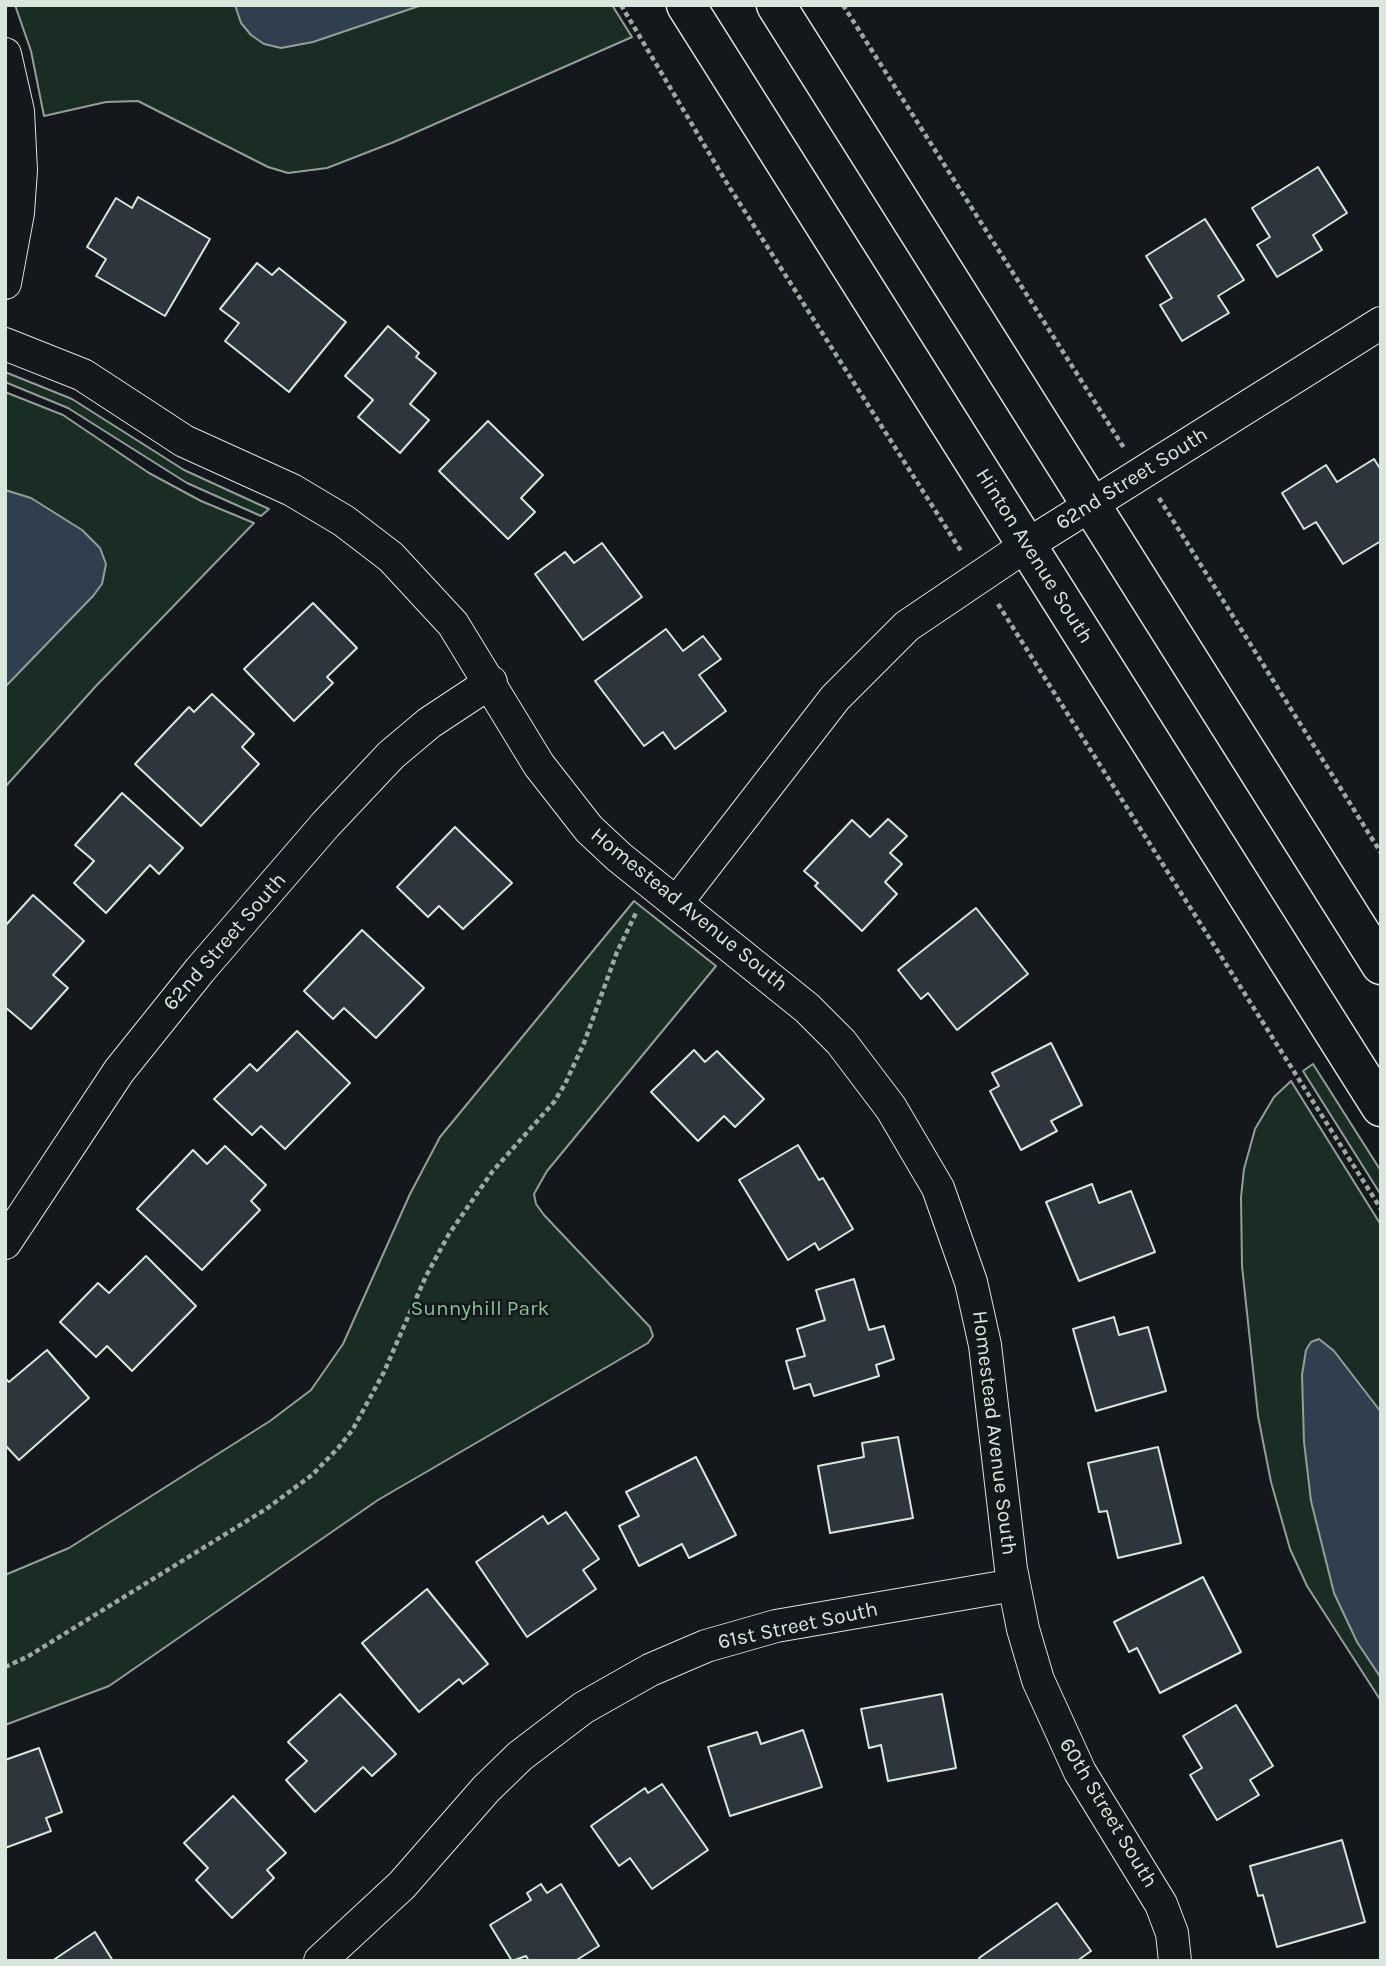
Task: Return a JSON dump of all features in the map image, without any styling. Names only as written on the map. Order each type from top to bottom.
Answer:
[{"type":"main road","name":"Hinton Avenue South","points":[[686,5],[1381,1107]]},
{"type":"main road","points":[[776,5],[1381,965]]},
{"type":"street","points":[[5,54],[16,98],[21,155],[18,213],[5,283]]},
{"type":"street","name":"62nd Street South","points":[[677,902],[854,675],[915,619],[1027,545],[1381,323]]},
{"type":"street","name":"Homestead Avenue South","points":[[5,344],[83,375],[169,433],[292,490],[344,521],[391,557],[431,596],[465,639],[539,765],[580,818],[620,858],[794,996],[841,1042],[891,1108],[931,1173],[956,1234],[981,1320],[1014,1585]]},
{"type":"street","name":"62nd Street South","points":[[5,1243],[119,1071],[200,970],[326,824],[391,755],[429,723],[491,681]]},
{"type":"street","name":"61st Street South","points":[[320,1961],[402,1885],[486,1789],[520,1756],[583,1708],[640,1675],[692,1650],[761,1629],[1014,1585]]},
{"type":"street","name":"60th Street South","points":[[1014,1585],[1031,1656],[1056,1726],[1088,1787],[1161,1904],[1172,1933],[1175,1961]]},
{"type":"path","points":[[621,5],[723,177],[938,516]]},
{"type":"path","points":[[843,5],[1100,410]]},
{"type":"path","points":[[1180,530],[1381,853]]},
{"type":"path","points":[[1018,634],[1381,1209]]},
{"type":"path","points":[[5,1667],[27,1657],[266,1509],[312,1475],[339,1447],[353,1429],[384,1372],[426,1276],[449,1234],[485,1181],[554,1102],[565,1084],[584,1042],[617,952],[634,919]]},
{"type":"green space","points":[[15,5],[612,5],[632,37],[394,142],[327,168],[288,173],[268,167],[138,101],[106,102],[44,116],[31,51]]},
{"type":"green space","points":[[5,372],[72,399],[184,470],[269,509],[261,516],[187,483],[68,408],[5,382]]},
{"type":"green space","points":[[5,392],[63,415],[149,473],[201,501],[254,523],[96,686],[5,787]]},
{"type":"green space","name":"Sunnyhill Park","points":[[634,901],[716,966],[547,1171],[534,1194],[536,1204],[544,1215],[650,1327],[653,1336],[648,1343],[378,1500],[109,1686],[5,1725],[5,1575],[69,1548],[270,1421],[311,1390],[343,1344],[410,1194],[440,1137]]},
{"type":"green space","points":[[1313,1064],[1381,1171],[1381,1195],[1303,1071]]},
{"type":"green space","points":[[1291,1081],[1381,1225],[1381,1701],[1307,1586],[1290,1549],[1271,1482],[1258,1416],[1242,1266],[1241,1197],[1244,1169],[1255,1129],[1274,1097]]},
{"type":"water","points":[[235,5],[422,5],[313,42],[281,48],[264,44],[251,35],[241,23]]},
{"type":"water","points":[[5,490],[31,498],[82,530],[100,548],[106,564],[102,584],[93,596],[5,687]]},
{"type":"water","points":[[1319,1339],[1334,1351],[1381,1412],[1381,1678],[1357,1642],[1334,1593],[1311,1501],[1304,1442],[1302,1375],[1306,1350],[1311,1342]]},
{"type":"building","points":[[1318,167],[1347,213],[1313,235],[1322,250],[1277,277],[1257,245],[1270,237],[1252,208]]},
{"type":"building","points":[[138,197],[210,239],[165,316],[96,276],[106,259],[87,247],[116,198],[132,208]]},
{"type":"building","points":[[1205,219],[1244,280],[1218,296],[1229,313],[1182,341],[1160,305],[1172,298],[1146,256]]},
{"type":"building","points":[[257,263],[272,275],[279,268],[346,322],[289,392],[225,341],[239,323],[220,309]]},
{"type":"building","points":[[388,326],[419,353],[416,357],[436,373],[410,404],[429,420],[400,453],[358,417],[373,400],[345,376]]},
{"type":"building","points":[[488,421],[543,475],[521,498],[535,512],[508,539],[439,471]]},
{"type":"building","points":[[1374,459],[1381,470],[1381,541],[1343,564],[1316,522],[1304,529],[1282,493],[1326,465],[1337,482]]},
{"type":"building","points":[[602,543],[642,597],[583,640],[535,574],[565,552],[574,563]]},
{"type":"building","points":[[313,603],[357,648],[327,677],[333,683],[294,721],[244,669]]},
{"type":"building","points":[[666,629],[683,651],[703,636],[721,659],[699,675],[726,711],[675,749],[663,732],[644,746],[595,681]]},
{"type":"building","points":[[212,694],[254,734],[242,747],[259,764],[201,826],[135,764],[189,707],[194,712]]},
{"type":"building","points":[[122,793],[183,848],[159,874],[150,865],[106,913],[74,883],[94,861],[75,845]]},
{"type":"building","points":[[888,819],[907,836],[890,853],[902,864],[885,882],[897,894],[862,931],[815,886],[818,883],[804,871],[852,820],[870,837]]},
{"type":"building","points":[[455,827],[512,883],[463,929],[439,906],[428,917],[397,887]]},
{"type":"building","points":[[33,895],[84,941],[53,975],[68,988],[31,1029],[5,1007],[5,926]]},
{"type":"building","points":[[976,908],[1028,974],[957,1030],[928,993],[921,999],[898,970]]},
{"type":"building","points":[[362,930],[424,988],[376,1038],[344,1008],[333,1019],[304,991]]},
{"type":"building","points":[[297,1031],[350,1083],[285,1149],[261,1126],[252,1135],[214,1099],[250,1064],[257,1071]]},
{"type":"building","points":[[1051,1043],[1082,1105],[1051,1121],[1057,1131],[1021,1150],[990,1091],[999,1086],[992,1073]]},
{"type":"building","points":[[694,1050],[705,1062],[717,1051],[764,1099],[735,1127],[724,1116],[698,1141],[651,1092]]},
{"type":"building","points":[[798,1145],[819,1180],[823,1178],[853,1229],[819,1250],[815,1243],[788,1260],[739,1180]]},
{"type":"building","points":[[225,1146],[266,1185],[251,1201],[260,1210],[202,1270],[137,1209],[193,1150],[207,1164]]},
{"type":"building","points":[[1092,1184],[1099,1203],[1131,1191],[1155,1252],[1079,1281],[1046,1202]]},
{"type":"building","points":[[146,1256],[196,1306],[132,1371],[107,1346],[96,1357],[60,1322],[98,1283],[109,1293]]},
{"type":"building","points":[[854,1279],[869,1330],[884,1326],[894,1359],[876,1365],[879,1376],[814,1396],[810,1384],[794,1389],[786,1361],[805,1356],[797,1329],[825,1320],[816,1290]]},
{"type":"building","points":[[1114,1317],[1119,1335],[1148,1327],[1166,1391],[1096,1411],[1073,1329]]},
{"type":"building","points":[[47,1350],[89,1398],[19,1460],[5,1445],[5,1378],[9,1382]]},
{"type":"building","points":[[898,1437],[913,1518],[830,1533],[818,1466],[864,1457],[862,1443]]},
{"type":"building","points":[[1158,1447],[1181,1543],[1118,1558],[1107,1511],[1099,1512],[1088,1463]]},
{"type":"building","points":[[696,1457],[736,1535],[689,1558],[682,1544],[639,1566],[619,1526],[639,1516],[626,1492]]},
{"type":"building","points":[[566,1512],[599,1559],[583,1570],[596,1589],[527,1637],[476,1562],[543,1516],[548,1524]]},
{"type":"building","points":[[1203,1577],[1241,1652],[1160,1693],[1137,1648],[1129,1652],[1114,1622]]},
{"type":"building","points":[[427,1589],[488,1664],[463,1684],[459,1679],[419,1712],[362,1643]]},
{"type":"building","points":[[340,1694],[396,1754],[372,1776],[363,1767],[315,1812],[286,1780],[307,1761],[288,1742]]},
{"type":"building","points":[[942,1694],[956,1768],[888,1781],[881,1745],[869,1748],[861,1709]]},
{"type":"building","points":[[1236,1705],[1273,1766],[1250,1780],[1259,1795],[1217,1820],[1190,1775],[1202,1768],[1183,1736]]},
{"type":"building","points":[[803,1730],[822,1787],[730,1816],[708,1747],[757,1732],[761,1744]]},
{"type":"building","points":[[39,1748],[62,1812],[46,1818],[51,1831],[5,1848],[5,1760]]},
{"type":"building","points":[[662,1784],[708,1850],[652,1889],[630,1858],[619,1866],[591,1826],[645,1788],[648,1793]]},
{"type":"building","points":[[233,1796],[286,1853],[267,1870],[274,1878],[232,1918],[196,1880],[208,1868],[184,1843]]},
{"type":"building","points":[[1342,1840],[1365,1922],[1277,1947],[1263,1895],[1258,1896],[1250,1866]]},
{"type":"building","points":[[541,1884],[547,1893],[561,1884],[599,1946],[575,1961],[529,1961],[526,1956],[512,1961],[490,1925],[531,1900],[527,1893]]},
{"type":"building","points":[[1057,1903],[1091,1951],[1077,1961],[981,1961],[979,1958]]},
{"type":"building","points":[[95,1932],[113,1961],[52,1961]]}]
